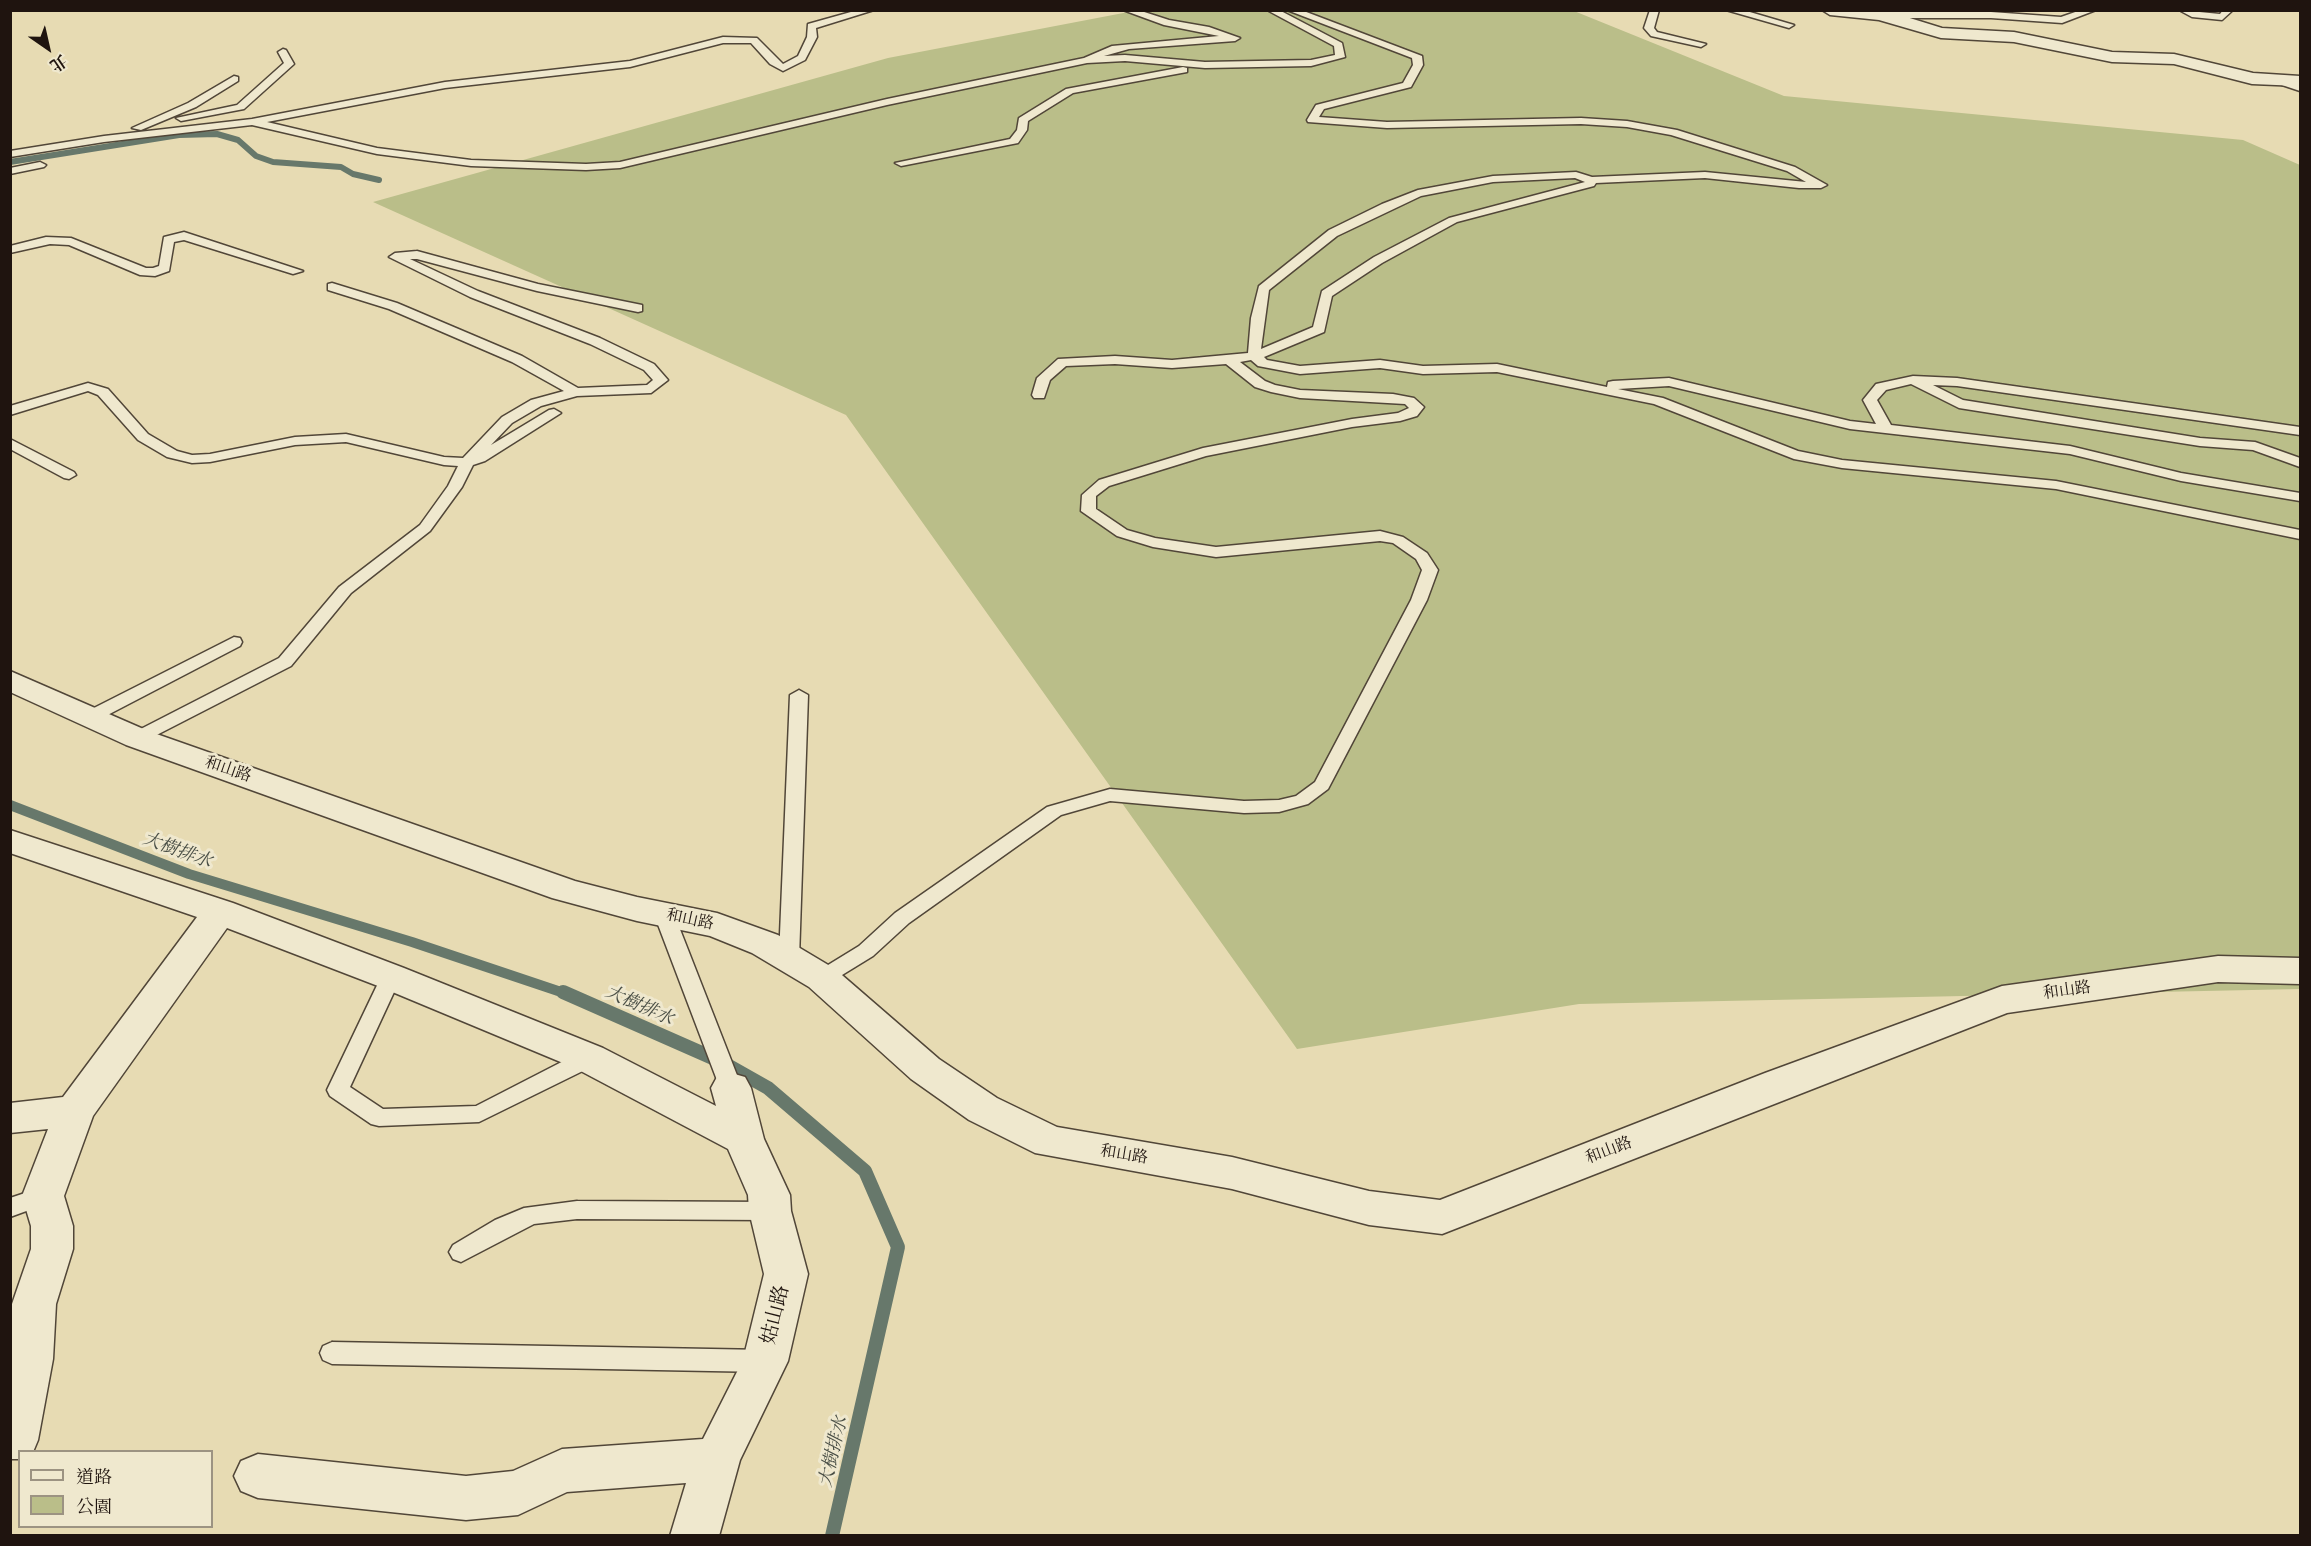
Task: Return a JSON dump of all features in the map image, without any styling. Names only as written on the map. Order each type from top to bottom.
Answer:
[{"type":"street","points":[[1830,10],[1881,15],[1941,33],[2014,37],[2112,57],[2174,59],[2252,78],[2292,81]]},
{"type":"street","name":"和山路","points":[[10,680],[137,738],[385,824],[565,890],[717,925],[765,944],[822,978],[926,1069],[983,1109],[1049,1142],[1232,1173],[1369,1208],[1442,1217],[1779,1084],[2002,1000],[2218,969],[2301,971]]},
{"type":"street","points":[[10,841],[220,912],[391,977],[589,1058],[744,1140]]},
{"type":"street","points":[[15,1440],[30,1359],[34,1304],[52,1249],[52,1226],[27,1202],[75,1111],[220,912]]},
{"type":"street","name":"姑山路","points":[[694,1536],[717,1459],[765,1361],[786,1274],[770,1210],[769,1195],[744,1140],[731,1088]]},
{"type":"street","points":[[10,1118],[75,1111]]},
{"type":"street","points":[[258,1476],[466,1498],[518,1493],[562,1471],[717,1459]]},
{"type":"lane","points":[[10,154],[104,139],[252,122],[446,85],[630,64],[723,40],[754,40],[773,62],[783,68],[802,58],[812,37],[811,26],[870,10]]},
{"type":"lane","points":[[1087,60],[1112,49],[1129,46],[1235,38],[1209,30],[1167,23],[1127,10]]},
{"type":"lane","points":[[252,122],[377,152],[471,163],[609,166],[709,146],[887,102],[1087,60],[1125,58],[1205,65],[1311,63],[1340,57],[1339,45],[1271,10]]},
{"type":"lane","points":[[1254,356],[1257,318],[1263,289],[1334,233],[1386,206],[1418,193],[1493,179],[1576,174],[1591,180],[1705,175],[1821,185],[1780,166],[1673,132],[1628,124],[1581,121],[1387,125],[1312,120],[1320,106],[1407,85],[1418,65],[1417,56],[1291,10]]},
{"type":"lane","points":[[1654,10],[1649,28],[1654,34],[1701,44]]},
{"type":"lane","points":[[1730,10],[1789,25]]},
{"type":"lane","points":[[1881,15],[1991,15],[2062,20],[2092,10]]},
{"type":"lane","points":[[2183,10],[2192,14],[2222,17],[2229,10]]},
{"type":"lane","points":[[157,121],[240,107],[289,64],[283,52]]},
{"type":"lane","points":[[901,163],[983,149],[1014,141],[1022,130],[1023,120],[1070,90],[1205,65]]},
{"type":"lane","points":[[104,139],[157,121],[192,105],[234,79]]},
{"type":"lane","points":[[2292,81],[2301,88]]},
{"type":"lane","points":[[10,171],[40,165]]},
{"type":"lane","points":[[1039,395],[1044,378],[1063,362],[1115,360],[1172,364],[1254,356],[1319,329],[1326,294],[1378,260],[1453,220],[1590,184],[1591,180]]},
{"type":"lane","points":[[10,250],[50,240],[71,242],[144,272],[155,272],[165,268],[168,240],[184,236],[297,271]]},
{"type":"lane","points":[[137,738],[285,662],[345,590],[425,528],[455,487],[467,462],[507,420],[536,403],[576,392],[651,388],[662,380],[649,367],[596,341],[474,294],[395,257],[417,255],[537,287],[638,308]]},
{"type":"lane","points":[[332,287],[393,306],[517,359],[576,392]]},
{"type":"lane","points":[[1254,356],[1263,363],[1300,370],[1380,364],[1423,370],[1497,368],[1658,401],[1794,455],[1842,464],[2056,485],[2301,535]]},
{"type":"lane","points":[[822,978],[866,951],[902,918],[1054,811],[1110,795],[1244,807],[1279,806],[1302,800],[1322,785],[1419,600],[1430,570],[1422,556],[1398,540],[1380,536],[1216,552],[1153,542],[1122,533],[1089,511],[1089,495],[1104,483],[1203,452],[1352,423],[1400,417],[1412,413],[1417,407],[1409,401],[1393,398],[1300,394],[1272,388],[1260,384],[1229,360]]},
{"type":"lane","points":[[1886,430],[1870,400],[1881,387],[1912,380],[1957,382],[2301,431]]},
{"type":"lane","points":[[1912,380],[1959,404],[2188,440],[2255,446],[2301,463]]},
{"type":"lane","points":[[1590,387],[1669,382],[1850,425],[2070,450],[2181,477],[2301,497]]},
{"type":"lane","points":[[10,411],[88,387],[103,392],[143,437],[172,454],[192,459],[210,458],[295,441],[346,438],[368,441],[444,461],[467,462],[480,458],[554,412]]},
{"type":"lane","points":[[10,443],[69,475]]},
{"type":"lane","points":[[92,716],[234,642]]},
{"type":"lane","points":[[789,958],[799,695]]},
{"type":"lane","points":[[664,914],[731,1088]]},
{"type":"lane","points":[[391,977],[338,1090],[379,1118],[479,1114],[589,1058]]},
{"type":"lane","points":[[461,1252],[503,1227],[532,1215],[577,1210],[770,1210]]},
{"type":"lane","points":[[332,1353],[765,1361]]},
{"type":"green space","points":[[1139,10],[1574,11],[1784,96],[2243,140],[2300,165],[2300,989],[1579,1004],[1297,1049],[846,415],[373,202],[888,58]]},
{"type":"waterway","points":[[10,162],[179,135],[217,134],[238,140],[256,156],[273,162],[341,167],[353,174],[379,180]]},
{"type":"waterway","name":"大樹排水","points":[[10,805],[189,874],[412,942],[567,994]]},
{"type":"waterway","name":"大樹排水","points":[[563,992],[722,1062],[768,1088],[865,1171],[898,1247],[832,1536]]}]
